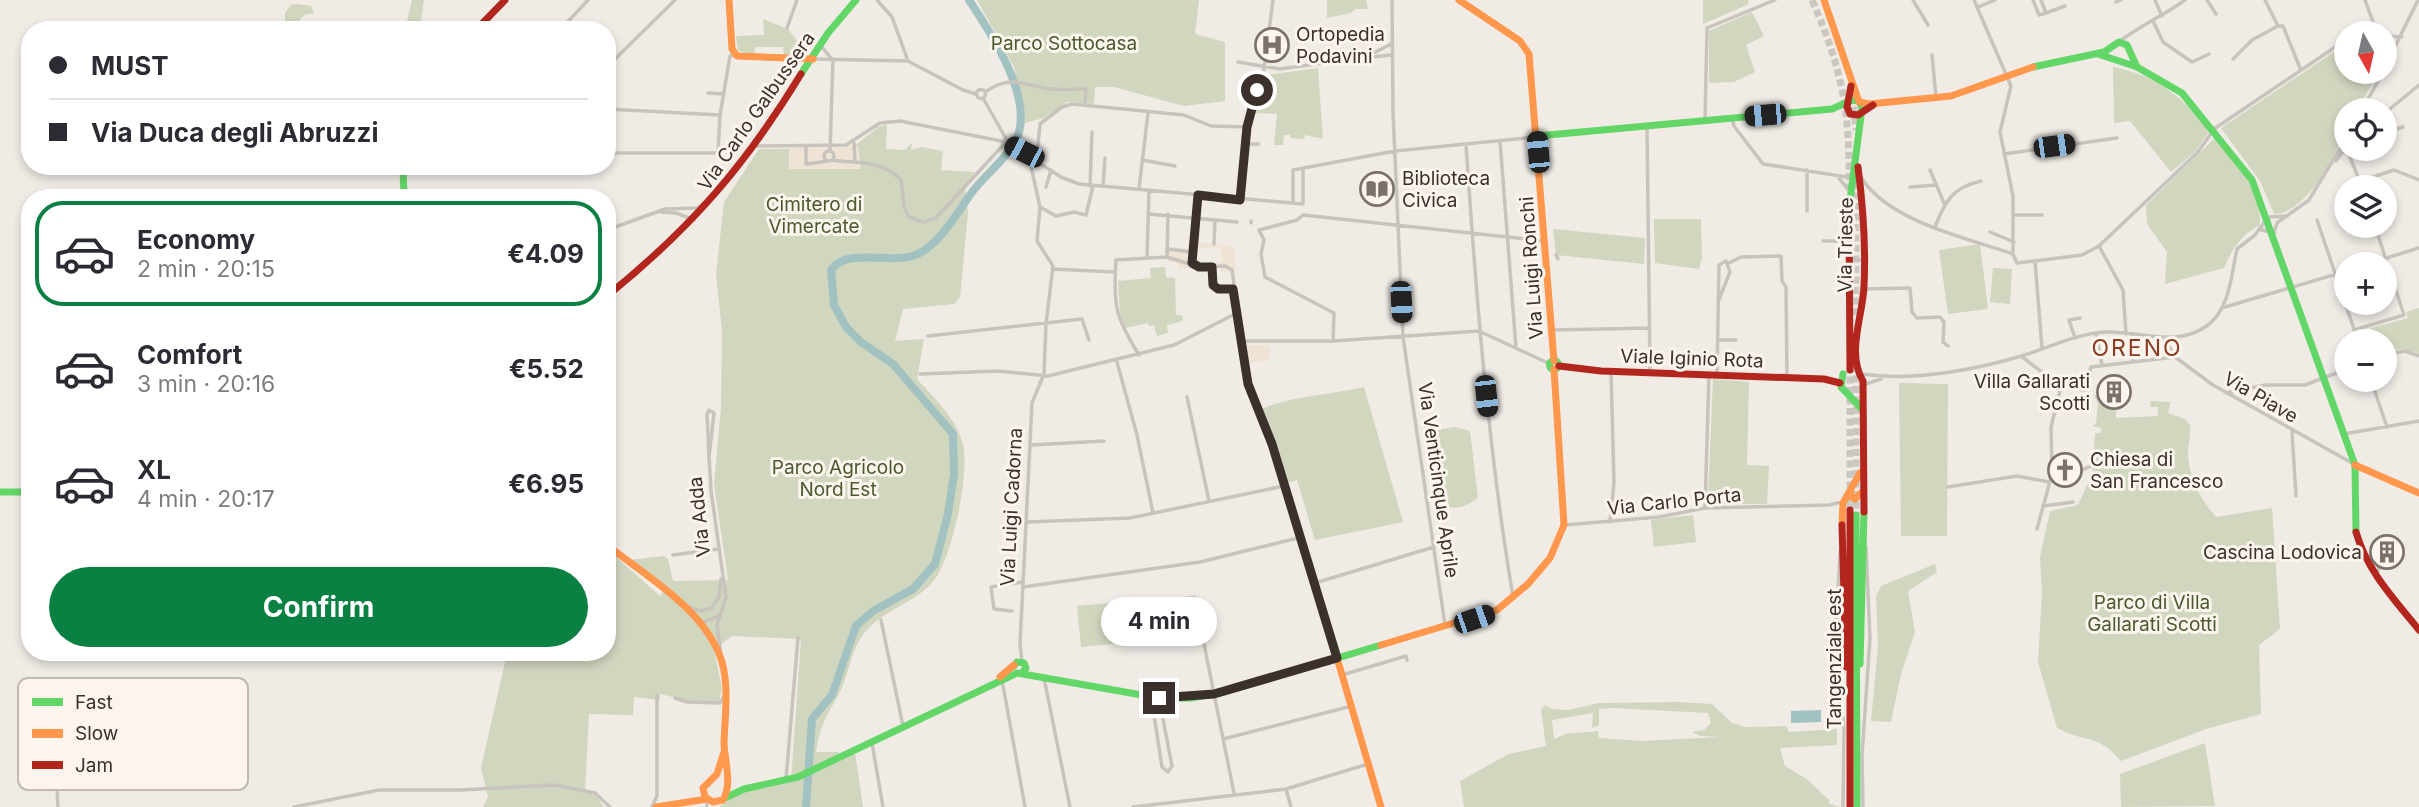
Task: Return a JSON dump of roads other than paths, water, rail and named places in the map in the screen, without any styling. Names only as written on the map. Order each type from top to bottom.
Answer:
[{"type":"main road","points":[[484,21],[505,0]]},
{"type":"main road","points":[[729,0],[732,49],[735,55],[744,58],[813,59]]},
{"type":"main road","name":"Via Carlo Galbussera","points":[[616,289],[678,238],[716,196],[755,146],[821,46],[856,0]]},
{"type":"main road","name":"Via Luigi Ronchi","points":[[1459,0],[1527,48],[1546,240],[1564,524]]},
{"type":"main road","points":[[1824,2],[1861,112]]},
{"type":"main road","points":[[1537,136],[1832,109],[1848,103],[1873,105],[1936,99],[2053,61],[2098,54],[2114,45],[2128,48]]},
{"type":"main road","points":[[2114,45],[2116,59]]},
{"type":"main road","points":[[2116,59],[2127,57],[2128,48]]},
{"type":"main road","points":[[2128,48],[2137,67]]},
{"type":"main road","points":[[2098,54],[2137,67],[2182,93],[2214,129],[2252,180],[2274,233],[2355,465],[2355,530],[2365,561],[2419,630]]},
{"type":"main road","points":[[1848,103],[1851,84]]},
{"type":"main road","name":"Via Trieste","points":[[1848,103],[1857,128]]},
{"type":"main road","points":[[1832,109],[1856,115],[1873,105]]},
{"type":"main road","name":"Via Trieste","points":[[1840,383],[1853,372],[1857,316],[1863,292],[1863,203],[1857,177],[1857,128],[1861,112]]},
{"type":"main road","name":"Via Trieste","points":[[1857,177],[1849,193],[1853,372],[1863,385],[1863,492],[1857,512]]},
{"type":"main road","name":"Viale Iginio Rota","points":[[1554,365],[1611,371],[1824,379],[1840,383]]},
{"type":"main road","name":"Viale Iginio Rota","points":[[1824,379],[1853,372]]},
{"type":"main road","points":[[1840,383],[1843,390],[1850,393],[1861,408]]},
{"type":"main road","points":[[1850,393],[1863,385]]},
{"type":"main road","points":[[2355,465],[2419,493]]},
{"type":"main road","points":[[1853,694],[1845,659],[1842,522],[1848,493],[1862,467]]},
{"type":"main road","points":[[0,492],[21,492]]},
{"type":"main road","points":[[1848,493],[1863,492]]},
{"type":"main road","points":[[1848,493],[1854,499],[1863,492]]},
{"type":"main road","points":[[1853,694],[1862,651],[1857,512]]},
{"type":"main road","name":"Tangenziale est","points":[[1850,807],[1857,512]]},
{"type":"main road","points":[[654,807],[686,802],[720,802],[744,789],[786,780],[807,772],[1020,667],[1046,676],[1159,698],[1214,694],[1488,614],[1513,597],[1550,558],[1564,524]]},
{"type":"main road","points":[[616,552],[701,623]]},
{"type":"main road","name":"Via Adda","points":[[701,623],[722,661],[726,783],[720,802]]},
{"type":"main road","points":[[1337,658],[1381,807]]},
{"type":"main road","points":[[987,685],[1002,680],[1020,667]]},
{"type":"main road","name":"Tangenziale est","points":[[1853,694],[1857,807]]},
{"type":"main road","name":"Via Adda","points":[[713,778],[718,772],[724,752]]},
{"type":"main road","points":[[686,802],[713,778],[744,789]]},
{"type":"main road","points":[[703,788],[707,802]]},
{"type":"street","points":[[568,21],[588,0]]},
{"type":"street","points":[[616,58],[675,0]]},
{"type":"street","points":[[787,28],[797,0]]},
{"type":"street","points":[[877,0],[892,17],[908,61]]},
{"type":"street","points":[[1240,200],[1247,127],[1264,69],[1273,0]]},
{"type":"street","name":"Via Venticinque Aprile","points":[[1392,0],[1403,337],[1445,627]]},
{"type":"street","points":[[1753,0],[1756,7]]},
{"type":"street","points":[[1705,120],[1706,30],[1775,0]]},
{"type":"street","points":[[1913,0],[1928,25]]},
{"type":"street","points":[[1974,0],[2008,76],[2010,95],[2000,132],[2014,215],[2013,254],[2017,262],[2082,255],[2099,246],[2198,152],[2214,129],[2334,47]]},
{"type":"street","points":[[1978,7],[1995,0]]},
{"type":"street","points":[[2033,0],[2039,15],[2064,6]]},
{"type":"street","points":[[2041,0],[2046,13]]},
{"type":"street","points":[[2155,0],[2162,16]]},
{"type":"street","points":[[2114,45],[2129,33],[2162,16],[2185,0]]},
{"type":"street","points":[[2207,0],[2216,13]]},
{"type":"street","points":[[2265,0],[2278,26]]},
{"type":"street","points":[[2365,0],[2373,21]]},
{"type":"street","points":[[2398,44],[2418,0]]},
{"type":"street","points":[[2153,21],[2163,42],[2192,62],[2209,54]]},
{"type":"street","points":[[2233,59],[2252,40],[2283,26],[2300,68]]},
{"type":"street","points":[[2128,48],[2129,33]]},
{"type":"street","points":[[2398,37],[2402,37]]},
{"type":"street","points":[[1366,57],[1386,49],[1392,43]]},
{"type":"street","points":[[821,46],[833,59],[831,148],[834,155],[830,160]]},
{"type":"street","points":[[616,153],[719,151],[720,115],[730,56],[735,55]]},
{"type":"street","points":[[1238,62],[1264,69],[1392,55]]},
{"type":"street","points":[[1932,55],[1936,99]]},
{"type":"street","points":[[813,59],[908,61],[962,90],[983,98],[1007,143]]},
{"type":"street","points":[[976,94],[980,90],[985,92],[1016,81],[1049,89],[1086,89],[1085,105]]},
{"type":"street","points":[[2397,103],[2419,85]]},
{"type":"street","points":[[983,98],[985,92]]},
{"type":"street","points":[[708,93],[724,94]]},
{"type":"street","points":[[1115,272],[1054,269],[1037,241],[1040,207],[1029,170],[1040,124],[1066,105],[1085,105],[1184,115],[1211,126],[1247,127]]},
{"type":"street","points":[[616,109],[720,115]]},
{"type":"street","points":[[1139,189],[1149,113]]},
{"type":"street","points":[[1731,118],[1758,162],[1834,176],[1857,177],[1874,194],[1918,222],[2013,254]]},
{"type":"street","points":[[755,146],[831,148],[853,143],[880,123],[900,121],[1007,143],[1070,182],[1250,202],[1303,204]]},
{"type":"street","points":[[1647,126],[1650,372]]},
{"type":"street","points":[[2397,129],[2403,127]]},
{"type":"street","points":[[1040,207],[1056,216],[1074,212],[1086,215],[1091,186],[1092,132]]},
{"type":"street","points":[[1293,203],[1293,170],[1395,151],[1537,136]]},
{"type":"street","points":[[2004,154],[2117,138]]},
{"type":"street","points":[[1500,141],[1516,348]]},
{"type":"street","points":[[853,143],[855,161]]},
{"type":"street","points":[[806,146],[806,163],[830,160],[877,164],[897,177],[909,217],[923,222],[936,218],[1007,143]]},
{"type":"street","points":[[1246,144],[1259,144]]},
{"type":"street","points":[[1466,144],[1479,331],[1499,514],[1513,597]]},
{"type":"street","points":[[830,160],[824,156],[831,148]]},
{"type":"street","points":[[1103,187],[1105,158]]},
{"type":"street","points":[[1142,160],[1175,166]]},
{"type":"street","points":[[2260,230],[2274,233],[2275,226],[2309,200],[2334,161]]},
{"type":"street","points":[[2332,165],[2336,161]]},
{"type":"street","points":[[1046,187],[1051,170]]},
{"type":"street","points":[[1303,170],[1303,215]]},
{"type":"street","points":[[1807,170],[1807,211]]},
{"type":"street","points":[[1930,170],[1944,203]]},
{"type":"street","points":[[2379,175],[2394,170],[2419,180]]},
{"type":"street","points":[[1834,176],[1845,182],[1849,193]]},
{"type":"street","points":[[1935,227],[1944,203],[1957,189],[1981,181]]},
{"type":"street","points":[[1910,187],[1936,185]]},
{"type":"street","points":[[1147,258],[1149,190]]},
{"type":"street","points":[[1863,203],[1866,194],[1874,194]]},
{"type":"street","points":[[1192,263],[1198,195]]},
{"type":"street","points":[[616,227],[664,209],[697,208],[716,196]]},
{"type":"street","points":[[681,208],[691,211],[695,220]]},
{"type":"street","points":[[652,214],[678,213],[695,220]]},
{"type":"street","points":[[678,213],[684,222],[678,238]]},
{"type":"street","points":[[1148,214],[1237,222]]},
{"type":"street","points":[[1167,257],[1168,215]]},
{"type":"street","points":[[1333,341],[1334,313],[1270,282],[1265,277],[1261,254],[1264,240],[1259,230],[1297,220],[1303,215],[1546,240]]},
{"type":"street","points":[[2014,215],[2042,215]]},
{"type":"street","points":[[2225,307],[2237,249],[2260,230],[2268,217],[2286,216]]},
{"type":"street","points":[[1214,244],[1215,220]]},
{"type":"street","points":[[2317,220],[2334,271]]},
{"type":"street","points":[[1990,232],[2014,242]]},
{"type":"street","points":[[1823,242],[1850,241]]},
{"type":"street","points":[[2099,246],[2119,278],[2126,334]]},
{"type":"street","points":[[2397,255],[2419,248]]},
{"type":"street","points":[[1167,249],[1192,252]]},
{"type":"street","points":[[1705,508],[1713,374],[1718,340],[1719,265],[1723,261],[1729,263],[1741,257],[1782,256],[1782,281],[1786,287],[1787,377]]},
{"type":"street","points":[[1139,355],[1119,324],[1116,260],[1167,257],[1199,267],[1232,270],[1248,384],[1272,444],[1337,658]]},
{"type":"street","points":[[1850,260],[1864,260]]},
{"type":"street","points":[[2035,261],[2042,348]]},
{"type":"street","points":[[1718,302],[1730,272],[1729,263]]},
{"type":"street","points":[[1212,267],[1213,285],[1218,289],[1233,289]]},
{"type":"street","name":"Via Luigi Cadorna","points":[[1020,667],[1032,403],[1044,374],[1046,324],[1054,269]]},
{"type":"street","points":[[2165,340],[2206,327],[2225,307],[2334,274]]},
{"type":"street","points":[[1850,296],[1863,292],[1910,288],[1912,312],[1917,318],[1940,317],[1944,323],[1943,342],[1948,346]]},
{"type":"street","points":[[2357,329],[2404,315],[2397,293]]},
{"type":"street","points":[[920,374],[996,371],[1048,376],[1117,362],[1174,345],[1237,313]]},
{"type":"street","points":[[2076,338],[2069,320],[2080,318]]},
{"type":"street","points":[[928,336],[1082,319],[1089,340]]},
{"type":"street","points":[[1551,330],[1650,328]]},
{"type":"street","points":[[1242,341],[1333,341],[1479,331],[1554,365]]},
{"type":"street","points":[[2096,333],[2102,365]]},
{"type":"street","name":"Viale Iginio Rota","points":[[1863,385],[1883,378],[1960,369],[2021,356],[2096,333],[2165,340]]},
{"type":"street","points":[[2132,335],[2133,362]]},
{"type":"street","points":[[1718,340],[1736,340]]},
{"type":"street","name":"Via Piave","points":[[2165,340],[2175,357],[2225,393],[2355,465]]},
{"type":"street","points":[[2397,353],[2406,351],[2419,356]]},
{"type":"street","points":[[2021,356],[2061,387],[2085,390],[2091,368],[2175,357]]},
{"type":"street","points":[[1117,362],[1137,435],[1153,513]]},
{"type":"street","points":[[1610,522],[1614,483],[1611,371]]},
{"type":"street","name":"Viale Iginio Rota","points":[[1853,372],[1883,378]]},
{"type":"street","points":[[2225,393],[2265,385],[2305,385],[2334,374]]},
{"type":"street","points":[[2037,529],[2052,474],[2051,426],[2061,387]]},
{"type":"street","points":[[2375,392],[2387,427]]},
{"type":"street","points":[[1187,397],[1209,502]]},
{"type":"street","name":"Via Adda","points":[[709,457],[714,414],[710,410],[707,413],[709,457],[726,598],[717,629],[722,661]]},
{"type":"street","points":[[2344,434],[2419,421]]},
{"type":"street","points":[[2292,432],[2296,496]]},
{"type":"street","points":[[1030,444],[1104,441]]},
{"type":"street","points":[[2052,474],[2077,472],[2094,465]]},
{"type":"street","points":[[1948,487],[2017,476],[2050,482]]},
{"type":"street","points":[[1026,522],[1126,518],[1284,486]]},
{"type":"street","name":"Via Carlo Porta","points":[[1564,524],[1610,522],[1705,508],[1829,505],[1848,493]]},
{"type":"street","name":"Via Carlo Porta","points":[[1829,505],[1848,493]]},
{"type":"street","points":[[2043,506],[2073,502]]},
{"type":"street","points":[[1829,505],[1838,508],[1842,522],[1835,648],[1844,729],[1843,807]]},
{"type":"street","points":[[1857,512],[1870,638],[1862,755],[1863,807]]},
{"type":"street","points":[[1012,611],[994,609],[991,587],[1199,562],[1302,537]]},
{"type":"street","points":[[1315,583],[1434,547]]},
{"type":"street","points":[[673,555],[718,549]]},
{"type":"street","name":"Via Adda","points":[[672,599],[697,611],[708,610],[717,600],[722,574]]},
{"type":"street","points":[[701,623],[715,619],[722,612]]},
{"type":"street","points":[[881,620],[903,726]]},
{"type":"street","points":[[786,780],[798,638]]},
{"type":"street","points":[[1178,644],[1203,639],[1234,793]]},
{"type":"street","points":[[1342,675],[1406,656],[1407,660]]},
{"type":"street","points":[[1046,676],[1070,807]]},
{"type":"street","points":[[1002,680],[1025,807]]},
{"type":"street","points":[[654,807],[657,796],[657,695]]},
{"type":"street","points":[[675,698],[712,705],[720,703],[724,696]]},
{"type":"street","points":[[1159,698],[1172,766],[1168,772],[1163,767],[1154,715],[1159,708]]},
{"type":"street","points":[[712,705],[724,715]]},
{"type":"street","points":[[1223,739],[1352,706]]},
{"type":"street","points":[[872,741],[883,807]]},
{"type":"street","points":[[1133,807],[1234,793],[1286,789],[1368,764]]},
{"type":"street","points":[[294,807],[379,790],[461,790],[554,785],[595,793],[610,807]]},
{"type":"street","points":[[1286,789],[1291,807]]},
{"type":"street","points":[[657,796],[664,806]]},
{"type":"water","points":[[1821,710],[1821,722],[1791,723],[1791,711]]},
{"type":"waterway","points":[[806,807],[812,719],[832,695],[856,626],[873,611],[913,589],[935,564],[948,514],[954,474],[953,434],[893,364],[861,342],[846,327],[834,305],[831,270],[847,259],[903,258],[922,252],[945,230],[975,188],[1015,142],[1020,126],[1016,88],[989,30],[969,0]]},
{"type":"tunnel","points":[[1812,0],[1838,71],[1846,114],[1849,189]]},
{"type":"tunnel","points":[[1851,86],[1856,130]]},
{"type":"tunnel","points":[[1856,169],[1856,315]]},
{"type":"tunnel","points":[[1856,365],[1856,515]]},
{"type":"tunnel","points":[[1850,366],[1850,510]]},
{"type":"place","name":"Ortopedia Podavini","points":[[1272,45]]},
{"type":"place","name":"Biblioteca Civica","points":[[1377,189]]},
{"type":"place","name":"Villa Gallarati Scotti","points":[[2114,392]]},
{"type":"place","name":"Chiesa di San Francesco","points":[[2065,470]]},
{"type":"place","name":"Cascina Lodovica","points":[[2387,552]]},
{"type":"district","name":"ORENO","points":[[2137,348]]},
{"type":"park label","name":"Parco Sottocasa","points":[[1064,43]]},
{"type":"park label","name":"Cimitero di Vimercate","points":[[814,215]]},
{"type":"park label","name":"Parco Agricolo Nord Est","points":[[838,478]]},
{"type":"park label","name":"Parco di Villa Gallarati Scotti","points":[[2152,613]]}]
